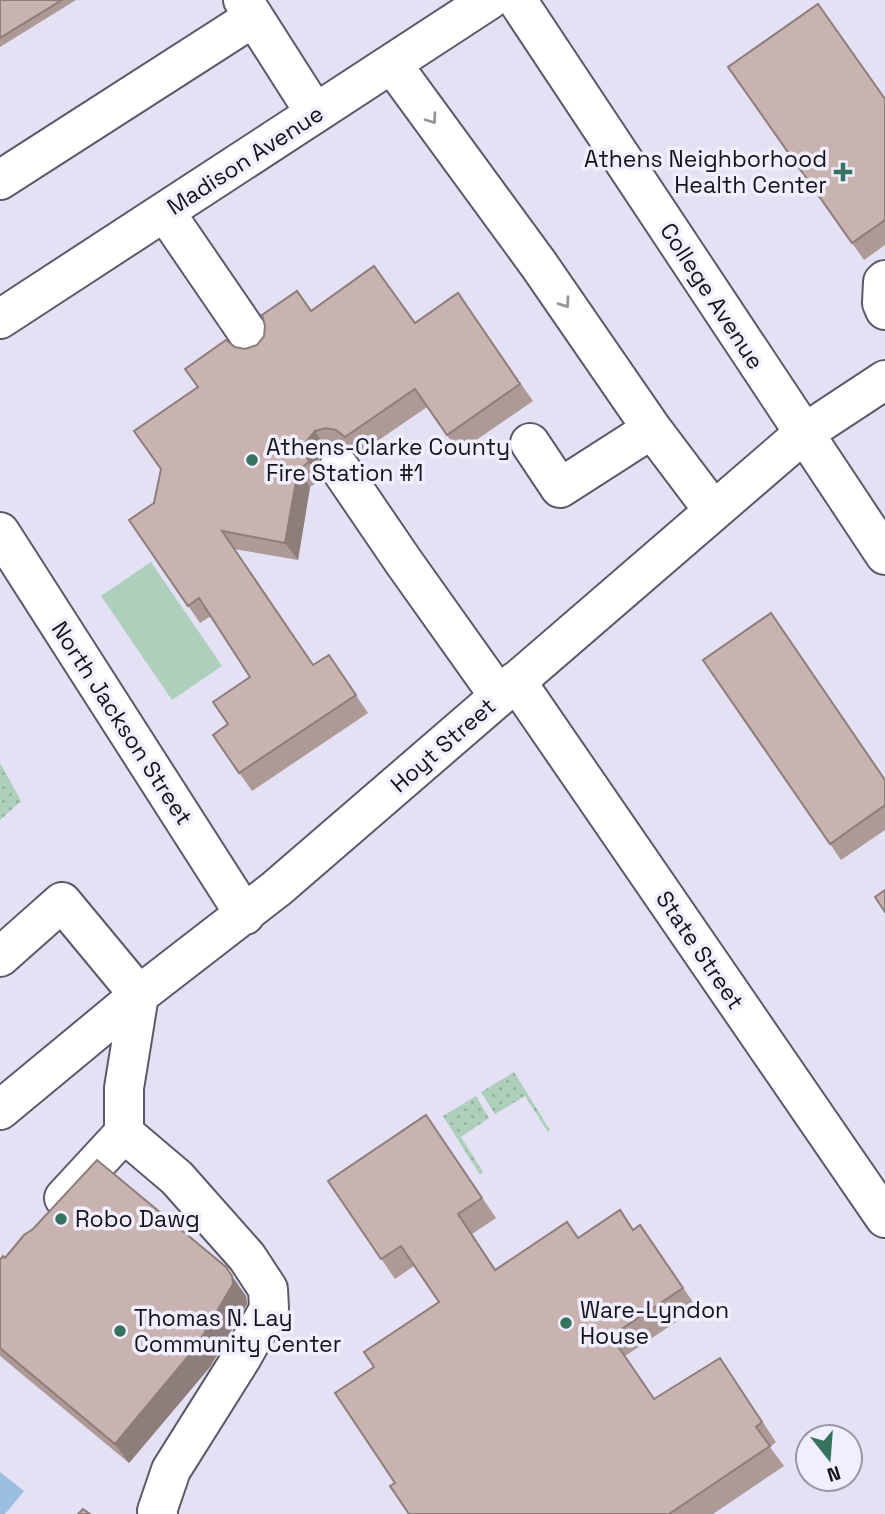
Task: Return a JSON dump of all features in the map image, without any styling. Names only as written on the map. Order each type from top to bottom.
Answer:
[{"type":"street","name":"Madison Avenue","points":[[0,319],[489,0]]},
{"type":"street","name":"College Avenue","points":[[517,0],[885,555]]},
{"type":"street","points":[[0,180],[248,8],[315,113]]},
{"type":"street","points":[[392,64],[539,265],[652,429],[713,510]]},
{"type":"street","points":[[165,212],[256,345]]},
{"type":"street","points":[[885,280],[882,303],[885,310]]},
{"type":"street","name":"Hoyt Street","points":[[0,1110],[139,995],[244,915],[803,434],[885,380]]},
{"type":"street","points":[[530,443],[561,488],[652,429]]},
{"type":"street","name":"State Street","points":[[339,467],[403,561],[508,688],[885,1218]]},
{"type":"street","name":"North Jackson Street","points":[[0,532],[244,915]]},
{"type":"street","points":[[0,957],[62,902],[139,995],[124,1088],[124,1133],[42,1222]]},
{"type":"street","points":[[124,1133],[177,1178],[247,1257],[268,1289],[268,1309],[242,1357],[171,1470],[158,1514]]},
{"type":"green space","points":[[151,562],[222,666],[172,700],[101,596]]},
{"type":"green space","points":[[0,763],[21,801],[0,820]]},
{"type":"green space","points":[[514,1072],[550,1130],[548,1132],[525,1096],[495,1114],[481,1092]]},
{"type":"green space","points":[[476,1096],[489,1118],[461,1137],[483,1172],[480,1175],[443,1116]]},
{"type":"water","points":[[0,1472],[24,1491],[5,1514],[0,1514]]},
{"type":"building","points":[[0,0],[62,0],[0,38]]},
{"type":"building","name":"Athens Neighborhood Health Center","points":[[818,4],[885,99],[885,220],[852,243],[728,67]]},
{"type":"building","name":"Athens-Clarke County Fire Station #1","points":[[374,266],[415,323],[458,293],[520,384],[447,435],[415,389],[345,437],[336,430],[326,428],[315,431],[307,441],[305,452],[309,462],[298,470],[285,543],[222,531],[313,665],[329,655],[356,695],[239,773],[213,735],[228,724],[213,702],[250,677],[199,598],[188,606],[129,520],[154,503],[161,469],[134,431],[198,387],[185,369],[226,340],[235,347],[245,349],[257,345],[264,336],[262,315],[297,291],[311,311]]},
{"type":"building","points":[[771,613],[885,780],[885,805],[830,844],[703,660]]},
{"type":"building","points":[[885,890],[885,912],[875,897]]},
{"type":"building","name":"Ware-Lyndon House","points":[[426,1115],[482,1198],[458,1214],[495,1270],[567,1222],[578,1238],[620,1210],[633,1230],[640,1225],[683,1288],[611,1336],[654,1399],[720,1358],[762,1422],[756,1427],[770,1446],[669,1514],[409,1514],[390,1486],[395,1483],[335,1393],[374,1367],[364,1352],[439,1302],[401,1246],[381,1259],[328,1181]]},
{"type":"building","name":"Thomas N. Lay Community Center","points":[[97,1160],[226,1267],[232,1276],[233,1284],[196,1347],[115,1444],[0,1348],[0,1260],[3,1256],[5,1258]]},
{"type":"place","name":"Athens Neighborhood Health Center","points":[[843,172]]},
{"type":"place","name":"Athens-Clarke County Fire Station #1","points":[[252,460]]},
{"type":"place","name":"Robo Dawg","points":[[61,1219]]},
{"type":"place","name":"Ware-Lyndon House","points":[[566,1323]]},
{"type":"place","name":"Thomas N. Lay Community Center","points":[[120,1331]]}]
